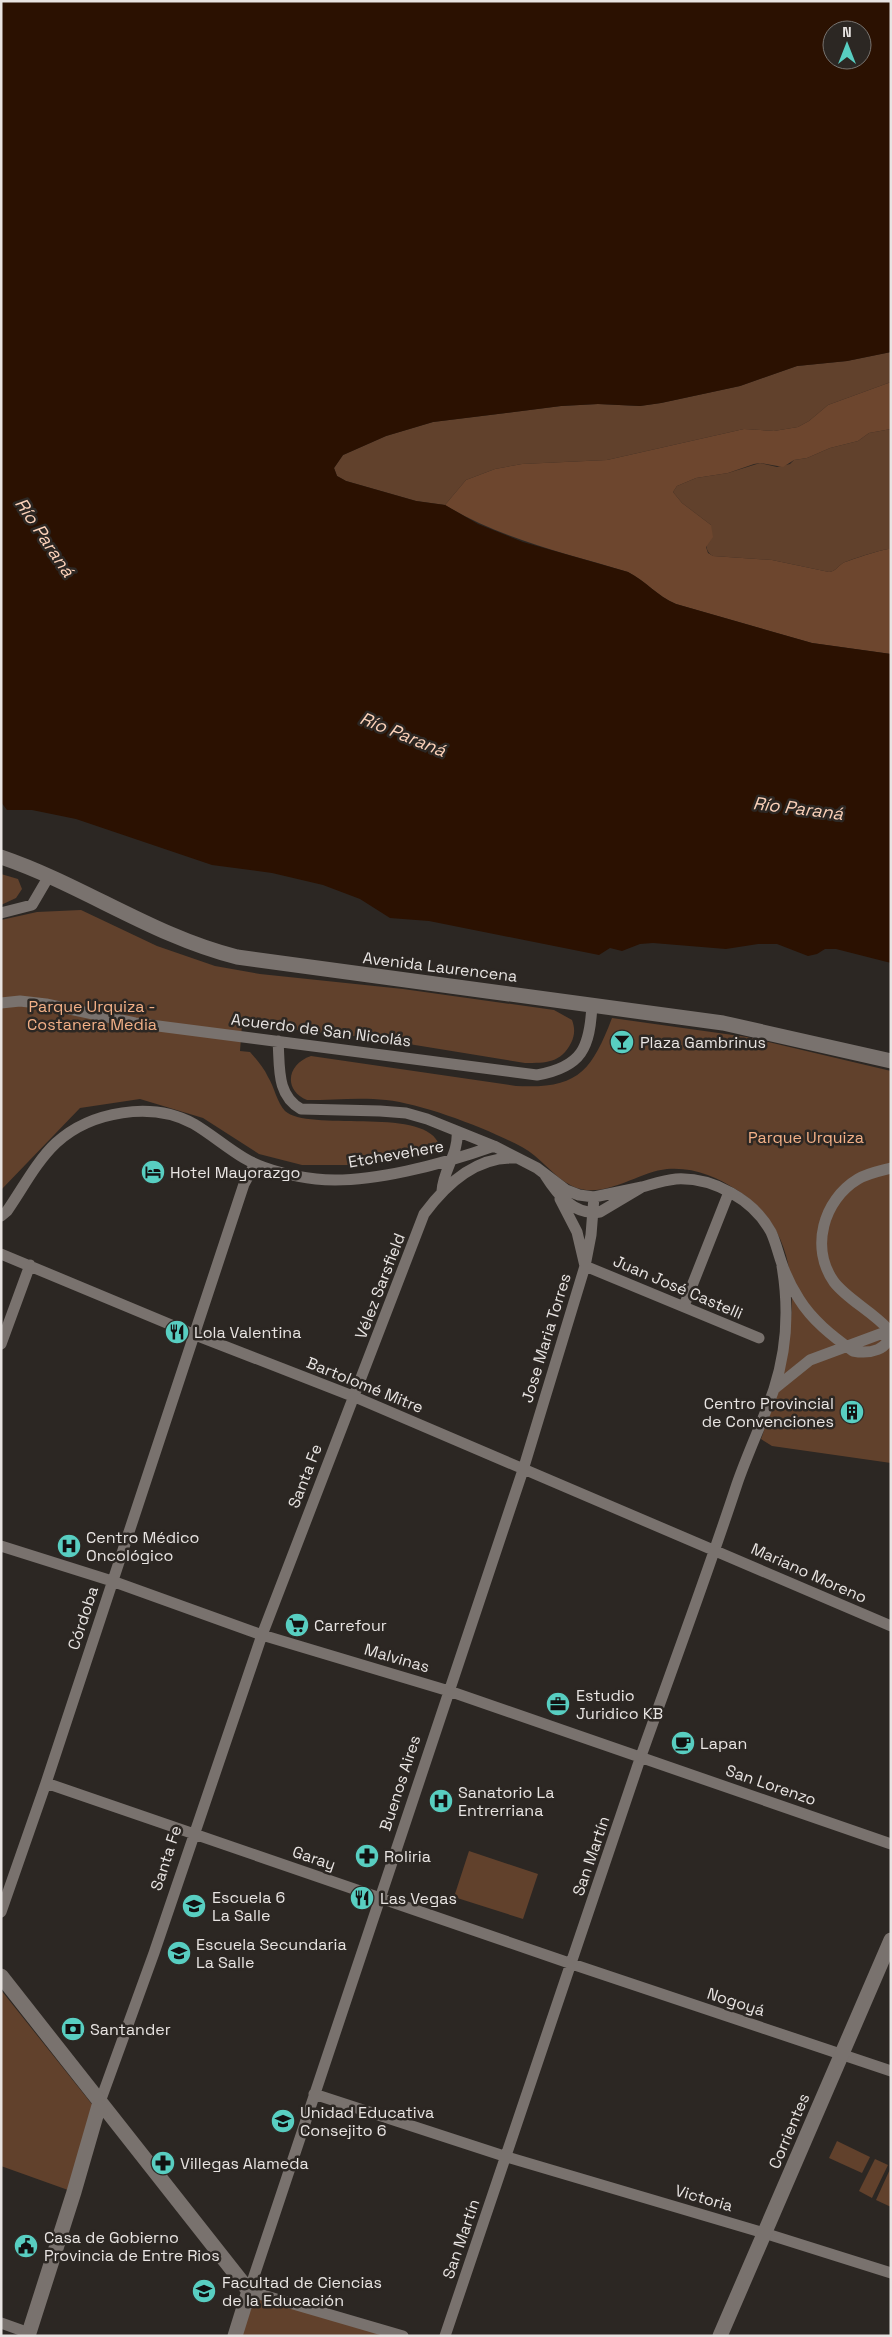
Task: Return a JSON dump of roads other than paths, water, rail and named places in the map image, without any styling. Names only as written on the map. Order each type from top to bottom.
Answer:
[{"type":"street","name":"Avenida Laurencena","points":[[1,857],[49,876],[157,930],[210,950],[237,957],[592,1004],[751,1028],[891,1061]]},
{"type":"street","points":[[1,913],[32,905],[49,876]]},
{"type":"street","name":"Acuerdo de San Nicolás","points":[[1,1002],[20,1001],[46,1004],[135,1023],[537,1075],[552,1072],[569,1065],[579,1056],[587,1042],[592,1004]]},
{"type":"street","name":"Etchevehere","points":[[278,1041],[284,1091],[292,1104],[301,1109],[358,1109],[406,1113],[457,1132]]},
{"type":"street","name":"Etchevehere","points":[[1,1216],[12,1204],[42,1159],[55,1144],[72,1130],[100,1118],[119,1114],[154,1112],[180,1117],[255,1164],[317,1179],[350,1180],[375,1177],[434,1163],[449,1162],[494,1146]]},
{"type":"street","points":[[457,1132],[494,1146],[537,1168],[544,1175],[557,1194],[577,1232],[584,1266]]},
{"type":"street","name":"Vélez Sarsfield","points":[[442,1190],[449,1162],[456,1150],[457,1132]]},
{"type":"street","name":"Vélez Sarsfield","points":[[355,1397],[424,1214],[442,1190],[462,1175],[492,1159],[516,1158]]},
{"type":"street","name":"Córdoba","points":[[1,1912],[5,1888],[46,1782],[193,1334],[244,1184],[255,1164]]},
{"type":"street","points":[[774,1389],[810,1360],[844,1345],[890,1330],[844,1293],[835,1282],[826,1268],[821,1252],[821,1236],[824,1221],[833,1205],[847,1188],[858,1179],[891,1168]]},
{"type":"street","points":[[544,1175],[566,1190],[594,1197],[676,1179],[693,1180],[729,1192],[750,1206],[763,1220],[776,1244],[782,1266],[794,1292],[818,1324],[844,1345]]},
{"type":"street","points":[[557,1194],[577,1208],[592,1213],[600,1212],[642,1187]]},
{"type":"street","points":[[684,1306],[729,1192]]},
{"type":"street","points":[[592,1213],[594,1197]]},
{"type":"street","name":"Jose Maria Torres","points":[[523,1470],[584,1266],[591,1235],[592,1213]]},
{"type":"street","name":"Bartolomé Mitre","points":[[1,1254],[193,1334],[355,1397],[715,1550]]},
{"type":"street","points":[[1,1344],[30,1265]]},
{"type":"street","name":"Juan José Castelli","points":[[584,1266],[759,1338]]},
{"type":"street","name":"San Martín","points":[[445,2336],[641,1758],[748,1451],[774,1389],[783,1351],[786,1321],[787,1294],[782,1266]]},
{"type":"street","name":"Santa Fe","points":[[29,2334],[100,2102],[154,1953],[262,1635],[355,1397]]},
{"type":"street","name":"Buenos Aires","points":[[235,2336],[523,1470]]},
{"type":"street","name":"Malvinas","points":[[1,1546],[112,1581],[262,1635],[449,1691],[641,1758]]},
{"type":"street","name":"Mariano Moreno","points":[[715,1550],[891,1626]]},
{"type":"street","name":"San Lorenzo","points":[[641,1758],[891,1844]]},
{"type":"street","name":"Garay","points":[[46,1782],[572,1964]]},
{"type":"street","name":"Corrientes","points":[[720,2336],[891,1940]]},
{"type":"street","name":"Nogoyá","points":[[572,1964],[891,2071]]},
{"type":"street","points":[[1,1976],[249,2291],[402,2336]]},
{"type":"street","name":"Victoria","points":[[314,2094],[507,2157],[764,2232],[891,2273]]},
{"type":"street","points":[[1,2323],[29,2334]]},
{"type":"water","name":"Río Paraná","points":[[1,1],[891,1],[891,352],[847,361],[797,366],[740,386],[661,403],[640,406],[598,404],[561,406],[433,422],[386,436],[343,455],[334,468],[337,476],[346,481],[416,501],[445,505],[478,524],[523,542],[628,572],[676,604],[812,643],[891,654],[891,963],[836,949],[825,949],[817,954],[808,956],[777,944],[758,944],[726,949],[653,943],[640,944],[622,951],[610,948],[599,955],[429,921],[390,918],[360,899],[323,885],[272,873],[212,865],[76,819],[32,810],[7,810],[1,802]]},
{"type":"place","name":"Plaza Gambrinus","points":[[622,1042]]},
{"type":"place","name":"Hotel Mayorazgo","points":[[153,1172]]},
{"type":"place","name":"Lola Valentina","points":[[177,1332]]},
{"type":"place","name":"Centro Provincial de Convenciones","points":[[852,1412]]},
{"type":"place","name":"Centro Médico Oncológico","points":[[69,1546]]},
{"type":"place","name":"Carrefour","points":[[297,1625]]},
{"type":"place","name":"Estudio Juridico KB","points":[[558,1704]]},
{"type":"place","name":"Lapan","points":[[683,1743]]},
{"type":"place","name":"Sanatorio La Entrerriana","points":[[441,1801]]},
{"type":"place","name":"Roliria","points":[[367,1856]]},
{"type":"place","name":"Las Vegas","points":[[362,1898]]},
{"type":"place","name":"Escuela 6 La Salle","points":[[194,1906]]},
{"type":"place","name":"Escuela Secundaria La Salle","points":[[179,1953]]},
{"type":"place","name":"Santander","points":[[73,2029]]},
{"type":"place","name":"Unidad Educativa Consejito 6","points":[[283,2121]]},
{"type":"place","name":"Villegas Alameda","points":[[163,2163]]},
{"type":"place","name":"Casa de Gobierno Provincia de Entre Rios","points":[[26,2246]]},
{"type":"place","name":"Facultad de Ciencias de la Educación","points":[[204,2291]]},
{"type":"park label","name":"Parque Urquiza - Costanera Media","points":[[92,1015]]},
{"type":"park label","name":"Parque Urquiza","points":[[806,1137]]}]
